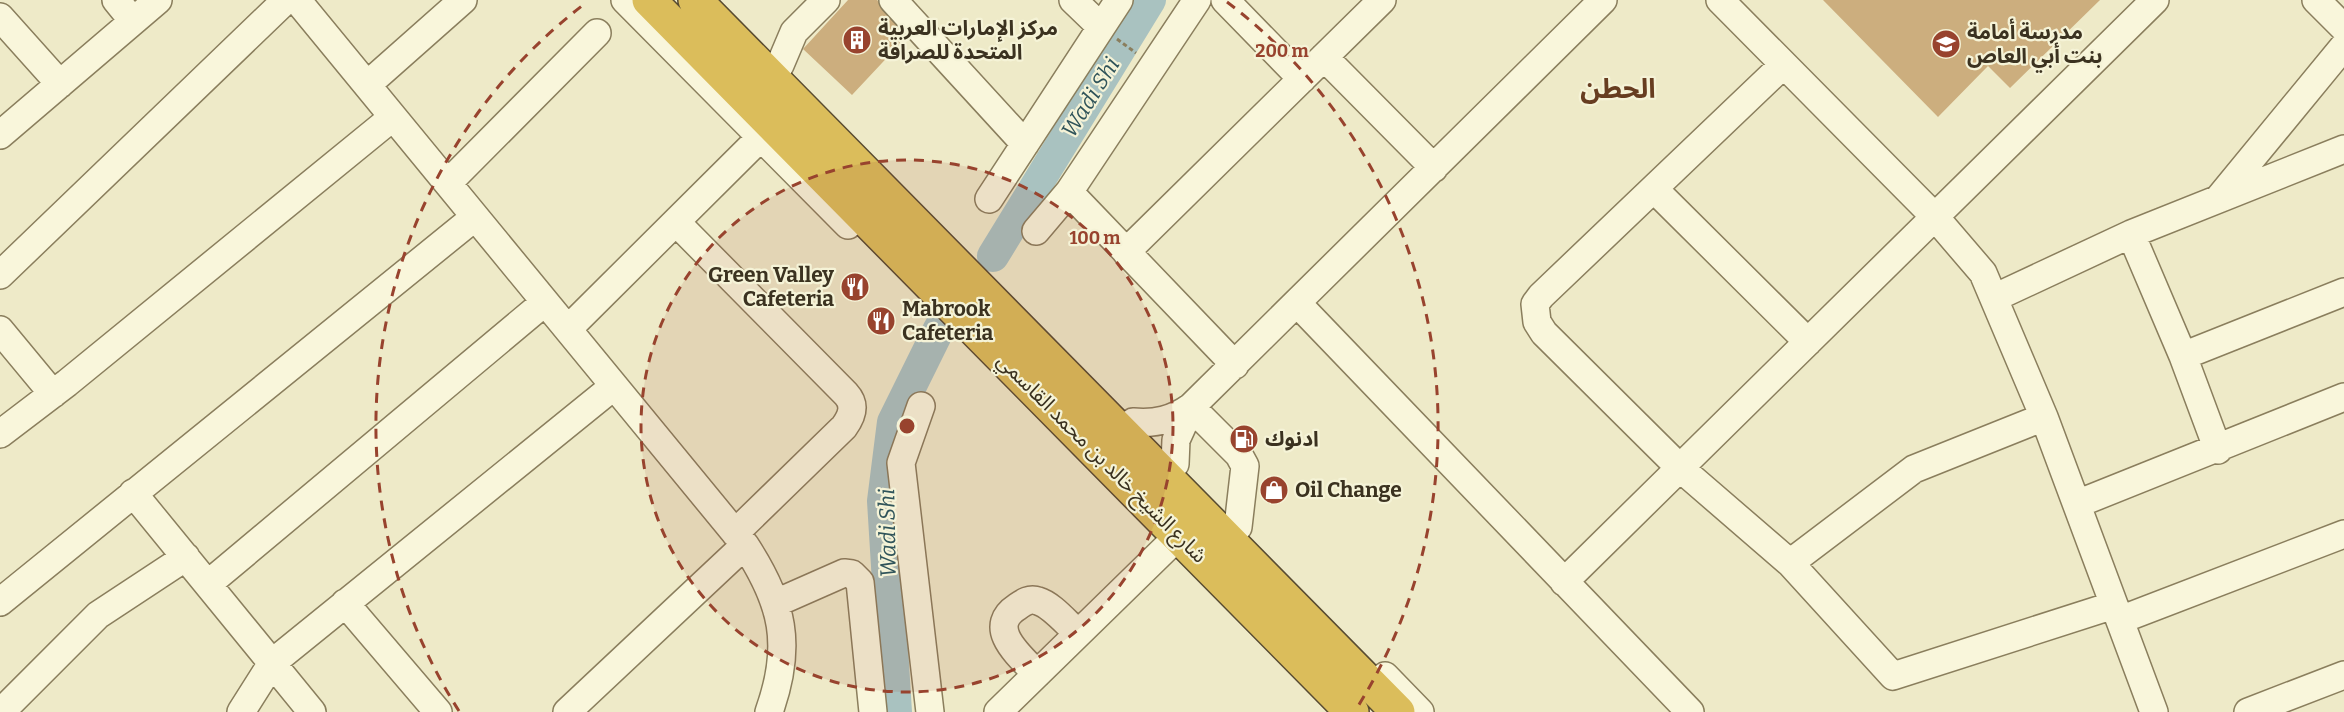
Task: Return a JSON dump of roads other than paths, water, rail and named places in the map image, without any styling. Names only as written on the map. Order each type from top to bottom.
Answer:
[{"type":"highway","name":"شارع الشيخ خالد بن محمد القاسمي","points":[[649,0],[934,266],[1042,341],[1340,642],[1398,712]]},
{"type":"highway","name":"شارع الشيخ خالد بن محمد القاسمي","points":[[695,0],[934,266],[985,340],[1102,470],[1352,712]]},
{"type":"street","points":[[116,0],[133,21]]},
{"type":"street","points":[[0,135],[158,0]]},
{"type":"street","points":[[0,275],[286,0]]},
{"type":"street","points":[[297,0],[740,539],[764,575],[776,603],[783,652],[778,685],[769,712]]},
{"type":"street","points":[[367,85],[463,0]]},
{"type":"street","points":[[625,0],[761,137],[1102,470],[1167,547],[1331,712]]},
{"type":"street","points":[[716,0],[1042,341],[1133,422],[1238,527],[1340,642],[1420,712]]},
{"type":"street","points":[[780,65],[794,32],[826,0]]},
{"type":"street","points":[[893,0],[1025,144]]},
{"type":"street","points":[[1073,0],[1106,30]]},
{"type":"street","points":[[989,199],[1106,30],[1119,0]]},
{"type":"street","points":[[1036,231],[1069,192],[1197,0]]},
{"type":"street","points":[[1225,0],[1302,79]]},
{"type":"street","points":[[1126,252],[1382,0]]},
{"type":"street","points":[[1133,422],[1158,422],[1176,417],[1191,407],[1603,0]]},
{"type":"street","points":[[1720,0],[1935,217],[1983,273],[2044,417],[2154,712]]},
{"type":"street","points":[[1564,582],[2155,0]]},
{"type":"street","points":[[2316,0],[2344,28]]},
{"type":"street","points":[[0,17],[60,84]]},
{"type":"street","points":[[448,183],[597,33]]},
{"type":"street","points":[[2216,202],[2344,46]]},
{"type":"street","points":[[1324,57],[1434,168]]},
{"type":"street","points":[[1784,65],[1541,296],[1535,304],[1535,312],[1544,333],[1680,468],[1790,563],[1893,676],[2117,613],[2344,534]]},
{"type":"street","points":[[0,434],[53,394],[393,117]]},
{"type":"street","points":[[568,329],[761,137]]},
{"type":"street","points":[[1994,298],[2131,234],[2216,202],[2344,148]]},
{"type":"street","points":[[1654,189],[1808,342]]},
{"type":"street","points":[[1069,192],[1235,364]]},
{"type":"street","points":[[0,602],[476,217]]},
{"type":"street","points":[[567,712],[740,539],[844,427],[853,408],[846,394],[676,222]]},
{"type":"street","points":[[2131,234],[2183,356],[2218,450]]},
{"type":"street","points":[[2183,356],[2344,292]]},
{"type":"street","points":[[208,584],[545,302]]},
{"type":"street","points":[[1297,303],[1690,712]]},
{"type":"street","points":[[0,330],[53,394]]},
{"type":"street","points":[[241,712],[272,663],[614,386]]},
{"type":"street","points":[[2077,504],[2218,450],[2344,398]]},
{"type":"street","points":[[921,406],[901,463],[930,712]]},
{"type":"street","points":[[1175,464],[1176,440],[1191,407]]},
{"type":"street","points":[[1191,407],[1239,455],[1245,466],[1238,527]]},
{"type":"street","points":[[1790,563],[1914,469],[2044,417]]},
{"type":"street","points":[[133,493],[312,712]]},
{"type":"street","points":[[998,712],[1167,547]]},
{"type":"street","points":[[1,712],[98,615],[186,557]]},
{"type":"street","points":[[776,603],[844,573],[852,573],[860,582],[873,712]]},
{"type":"street","points":[[1037,674],[1009,645],[1003,631],[1005,618],[1010,613],[1028,600],[1040,601],[1078,633]]},
{"type":"street","points":[[345,603],[438,712]]},
{"type":"street","points":[[2248,712],[2344,675]]},
{"type":"waterway","name":"Wadi Shi","points":[[993,256],[1150,0]]},
{"type":"waterway","name":"Wadi Shi","points":[[896,712],[883,501],[893,422],[939,329]]},
{"type":"place","name":"مركز الإمارات العربية المتحدة للصرافة","points":[[857,40]]},
{"type":"place","name":"مدرسة أمامة بنت أبي العاص","points":[[1946,44]]},
{"type":"place","name":"Green Valley Cafeteria","points":[[855,287]]},
{"type":"place","name":"Mabrook Cafeteria","points":[[881,321]]},
{"type":"place","name":"ادنوك","points":[[1244,439]]},
{"type":"place","name":"Oil Change","points":[[1274,490]]},
{"type":"district","name":"الحطن","points":[[1618,89]]}]
